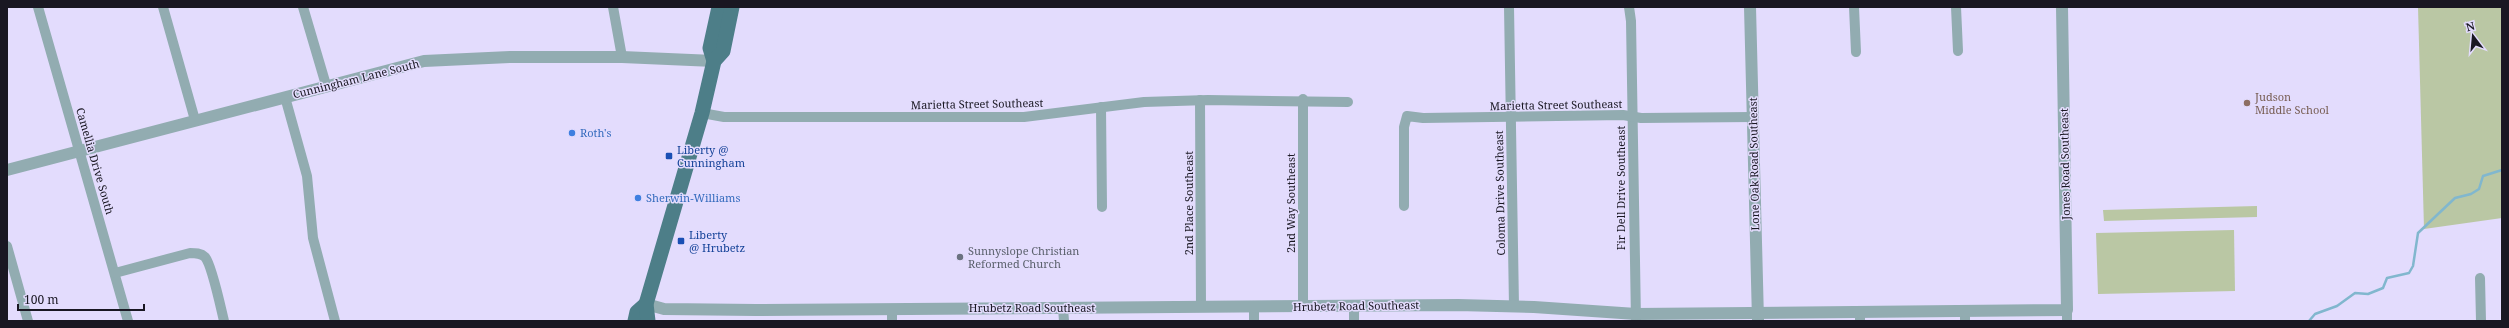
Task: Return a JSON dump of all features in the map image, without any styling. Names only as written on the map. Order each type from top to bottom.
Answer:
[{"type":"main road","points":[[714,61],[710,48],[719,7]]},
{"type":"main road","points":[[648,321],[646,304],[702,113],[714,61],[723,51],[732,7]]},
{"type":"main road","points":[[635,321],[637,312],[646,304]]},
{"type":"street","name":"Camellia Drive South","points":[[38,7],[128,321]]},
{"type":"street","points":[[164,7],[195,120]]},
{"type":"street","points":[[304,7],[326,85]]},
{"type":"street","points":[[613,7],[622,57]]},
{"type":"street","name":"Coloma Drive Southeast","points":[[1509,7],[1514,306]]},
{"type":"street","name":"Fir Dell Drive Southeast","points":[[1629,7],[1631,20],[1636,317]]},
{"type":"street","name":"Lone Oak Road Southeast","points":[[1750,7],[1758,317]]},
{"type":"street","points":[[1854,7],[1856,52]]},
{"type":"street","points":[[1956,7],[1958,51]]},
{"type":"street","name":"Jones Road Southeast","points":[[2062,7],[2067,315]]},
{"type":"street","name":"Cunningham Lane South","points":[[7,170],[404,65],[442,59],[622,57],[714,61]]},
{"type":"street","points":[[285,97],[307,176],[313,238],[335,321]]},
{"type":"street","name":"Marietta Street Southeast","points":[[702,113],[724,117],[1024,117],[1144,102],[1303,99],[1348,102]]},
{"type":"street","name":"2nd Way Southeast","points":[[1303,99],[1303,307]]},
{"type":"street","name":"2nd Place Southeast","points":[[1200,100],[1201,307]]},
{"type":"street","points":[[1101,107],[1102,207]]},
{"type":"street","name":"Marietta Street Southeast","points":[[1404,206],[1404,127],[1407,116],[1423,118],[1633,116],[1753,117]]},
{"type":"street","points":[[7,246],[28,321]]},
{"type":"street","points":[[114,273],[190,253],[200,254],[206,258],[224,321]]},
{"type":"street","points":[[2480,278],[2480,321]]},
{"type":"street","name":"Hrubetz Road Southeast","points":[[646,304],[664,309],[1514,306],[1636,317],[2067,315]]},
{"type":"street","points":[[1254,307],[1254,321]]},
{"type":"street","points":[[1354,307],[1354,321]]},
{"type":"street","points":[[1063,308],[1064,321]]},
{"type":"street","points":[[892,309],[892,321]]},
{"type":"green space","points":[[2418,7],[2502,7],[2502,218],[2424,229]]},
{"type":"green space","points":[[2257,206],[2257,217],[2104,221],[2103,210]]},
{"type":"green space","points":[[2234,230],[2235,291],[2098,294],[2096,233]]},
{"type":"waterway","points":[[2309,321],[2315,314],[2337,306],[2355,293],[2368,294],[2383,288],[2387,278],[2409,273],[2413,266],[2418,233],[2455,198],[2471,194],[2479,189],[2483,176],[2502,170]]},
{"type":"place","name":"Judson Middle School","points":[[2247,103]]},
{"type":"place","name":"Roth's","points":[[572,133]]},
{"type":"place","name":"Liberty @ Cunningham","points":[[669,156]]},
{"type":"place","name":"Sherwin-Williams","points":[[638,198]]},
{"type":"place","name":"Liberty @ Hrubetz","points":[[681,241]]},
{"type":"place","name":"Sunnyslope Christian Reformed Church","points":[[960,257]]}]
